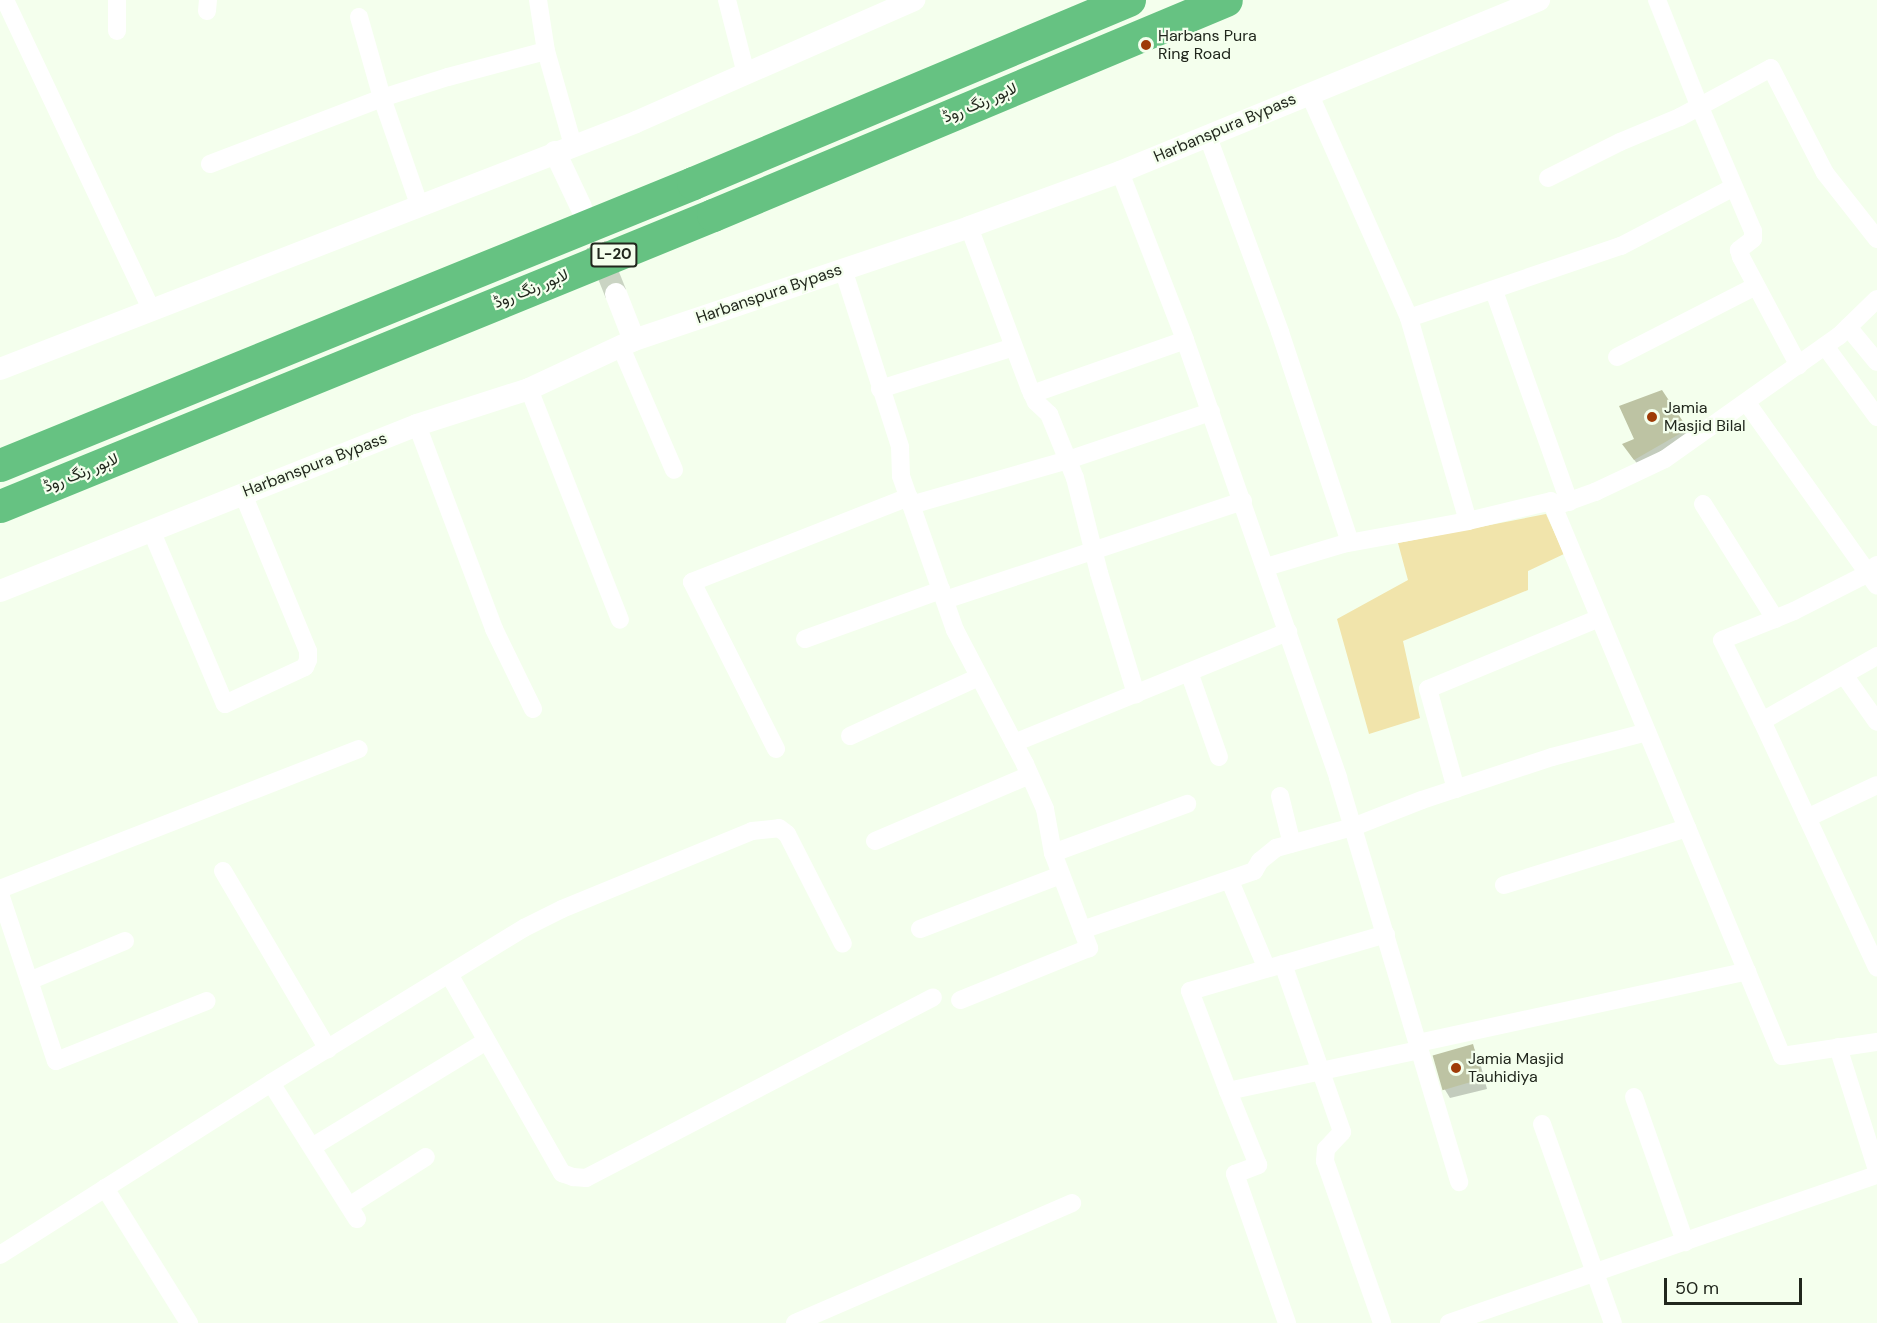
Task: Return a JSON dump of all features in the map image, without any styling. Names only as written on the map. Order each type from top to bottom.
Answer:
[{"type":"highway","name":"L-20","points":[[0,465],[693,183],[1128,0]]},
{"type":"highway","name":"لاہور رنگ روڈ","points":[[0,506],[713,215],[1226,0]]},
{"type":"highway","points":[[1140,36],[1249,0]]},
{"type":"street","points":[[5,0],[152,311]]},
{"type":"street","points":[[117,0],[117,31]]},
{"type":"street","points":[[538,0],[564,148],[581,207]]},
{"type":"street","points":[[727,0],[746,74]]},
{"type":"street","name":"Harbanspura Bypass","points":[[0,591],[417,425],[529,390],[627,343],[1120,172],[1539,0]]},
{"type":"street","points":[[1658,0],[1698,105],[1753,231],[1753,239],[1739,250],[1798,366]]},
{"type":"street","points":[[0,369],[564,148],[746,74],[908,1]]},
{"type":"street","points":[[359,17],[382,98],[419,204]]},
{"type":"street","points":[[210,164],[382,98],[448,77],[546,51]]},
{"type":"street","points":[[1548,178],[1620,142],[1680,117],[1698,105],[1770,68],[1826,173],[1877,239]]},
{"type":"street","points":[[1308,93],[1409,318],[1468,521]]},
{"type":"street","points":[[1208,137],[1280,332],[1350,542]]},
{"type":"street","points":[[1120,172],[1185,340],[1288,632],[1353,827],[1459,1182]]},
{"type":"street","points":[[1409,318],[1622,246],[1734,187]]},
{"type":"street","points":[[969,226],[1032,394],[1036,402],[1049,414],[1068,460],[1136,694]]},
{"type":"street","points":[[843,268],[900,447],[901,476],[943,595],[956,630],[1045,809],[1053,854],[1089,948],[960,1000]]},
{"type":"street","points":[[1617,357],[1756,286]]},
{"type":"street","points":[[1494,291],[1599,618],[1782,1056],[1877,1042]]},
{"type":"street","points":[[616,294],[627,343],[674,470]]},
{"type":"street","points":[[1266,567],[1350,542],[1468,521],[1551,501],[1561,505],[1665,459],[1825,346],[1877,300]]},
{"type":"street","points":[[1848,327],[1877,362]]},
{"type":"street","points":[[1032,394],[1185,340]]},
{"type":"street","points":[[1825,346],[1877,417]]},
{"type":"street","points":[[880,389],[1014,347]]},
{"type":"street","points":[[529,390],[620,620]]},
{"type":"street","points":[[1747,403],[1874,574],[1775,619],[1722,640],[1877,968]]},
{"type":"street","points":[[776,749],[692,582],[910,501],[1068,460],[1211,412]]},
{"type":"street","points":[[417,425],[494,629],[533,709]]},
{"type":"street","points":[[151,530],[225,704],[305,667],[308,660],[308,651],[243,494]]},
{"type":"street","points":[[805,639],[1243,501]]},
{"type":"street","points":[[1703,504],[1775,619]]},
{"type":"street","points":[[1456,789],[1428,689],[1599,618]]},
{"type":"street","points":[[1014,744],[1288,632]]},
{"type":"street","points":[[1762,721],[1877,656]]},
{"type":"street","points":[[1189,672],[1219,758]]},
{"type":"street","points":[[1844,675],[1877,722]]},
{"type":"street","points":[[850,736],[979,677]]},
{"type":"street","points":[[1082,930],[1254,871],[1260,861],[1276,848],[1353,827],[1456,789],[1552,758],[1647,732]]},
{"type":"street","points":[[0,889],[359,749]]},
{"type":"street","points":[[875,841],[1030,775]]},
{"type":"street","points":[[1807,818],[1877,785]]},
{"type":"street","points":[[1280,796],[1292,844]]},
{"type":"street","points":[[1053,854],[1188,804]]},
{"type":"street","points":[[0,1255],[271,1083],[450,976],[524,928],[562,909],[767,827],[779,828],[787,834],[843,944]]},
{"type":"street","points":[[1504,885],[1687,828]]},
{"type":"street","points":[[223,871],[328,1049]]},
{"type":"street","points":[[920,929],[1061,874]]},
{"type":"street","points":[[1230,881],[1275,966],[1320,1071],[1342,1132],[1326,1149],[1325,1161],[1382,1323]]},
{"type":"street","points":[[0,894],[56,1060],[207,1001]]},
{"type":"street","points":[[1287,1323],[1234,1174],[1258,1166],[1190,991],[1386,934]]},
{"type":"street","points":[[29,981],[125,941]]},
{"type":"street","points":[[1228,1091],[1747,971]]},
{"type":"street","points":[[450,976],[562,1173],[586,1178],[933,997]]},
{"type":"street","points":[[312,1147],[486,1041]]},
{"type":"street","points":[[1838,1047],[1877,1170]]},
{"type":"street","points":[[271,1083],[353,1212],[426,1157]]},
{"type":"street","points":[[1634,1097],[1685,1242]]},
{"type":"street","points":[[1542,1124],[1613,1323]]},
{"type":"street","points":[[1449,1323],[1877,1175]]},
{"type":"street","points":[[105,1188],[189,1323]]},
{"type":"street","points":[[795,1323],[1072,1203]]},
{"type":"shaded area","points":[[1546,514],[1564,554],[1528,571],[1528,590],[1403,641],[1420,718],[1369,734],[1337,619],[1408,580],[1398,543]]},
{"type":"building","name":"Jamia Masjid Bilal","points":[[1662,390],[1688,429],[1634,460],[1622,444],[1634,439],[1619,406]]},
{"type":"building","name":"Jamia Masjid Tauhidiya","points":[[1473,1044],[1483,1079],[1443,1090],[1433,1056]]},
{"type":"tunnel","points":[[584,214],[616,294]]},
{"type":"place","name":"Harbans Pura Ring Road","points":[[1146,45]]},
{"type":"place","name":"Jamia Masjid Bilal","points":[[1652,417]]},
{"type":"place","name":"Jamia Masjid Tauhidiya","points":[[1456,1068]]}]
